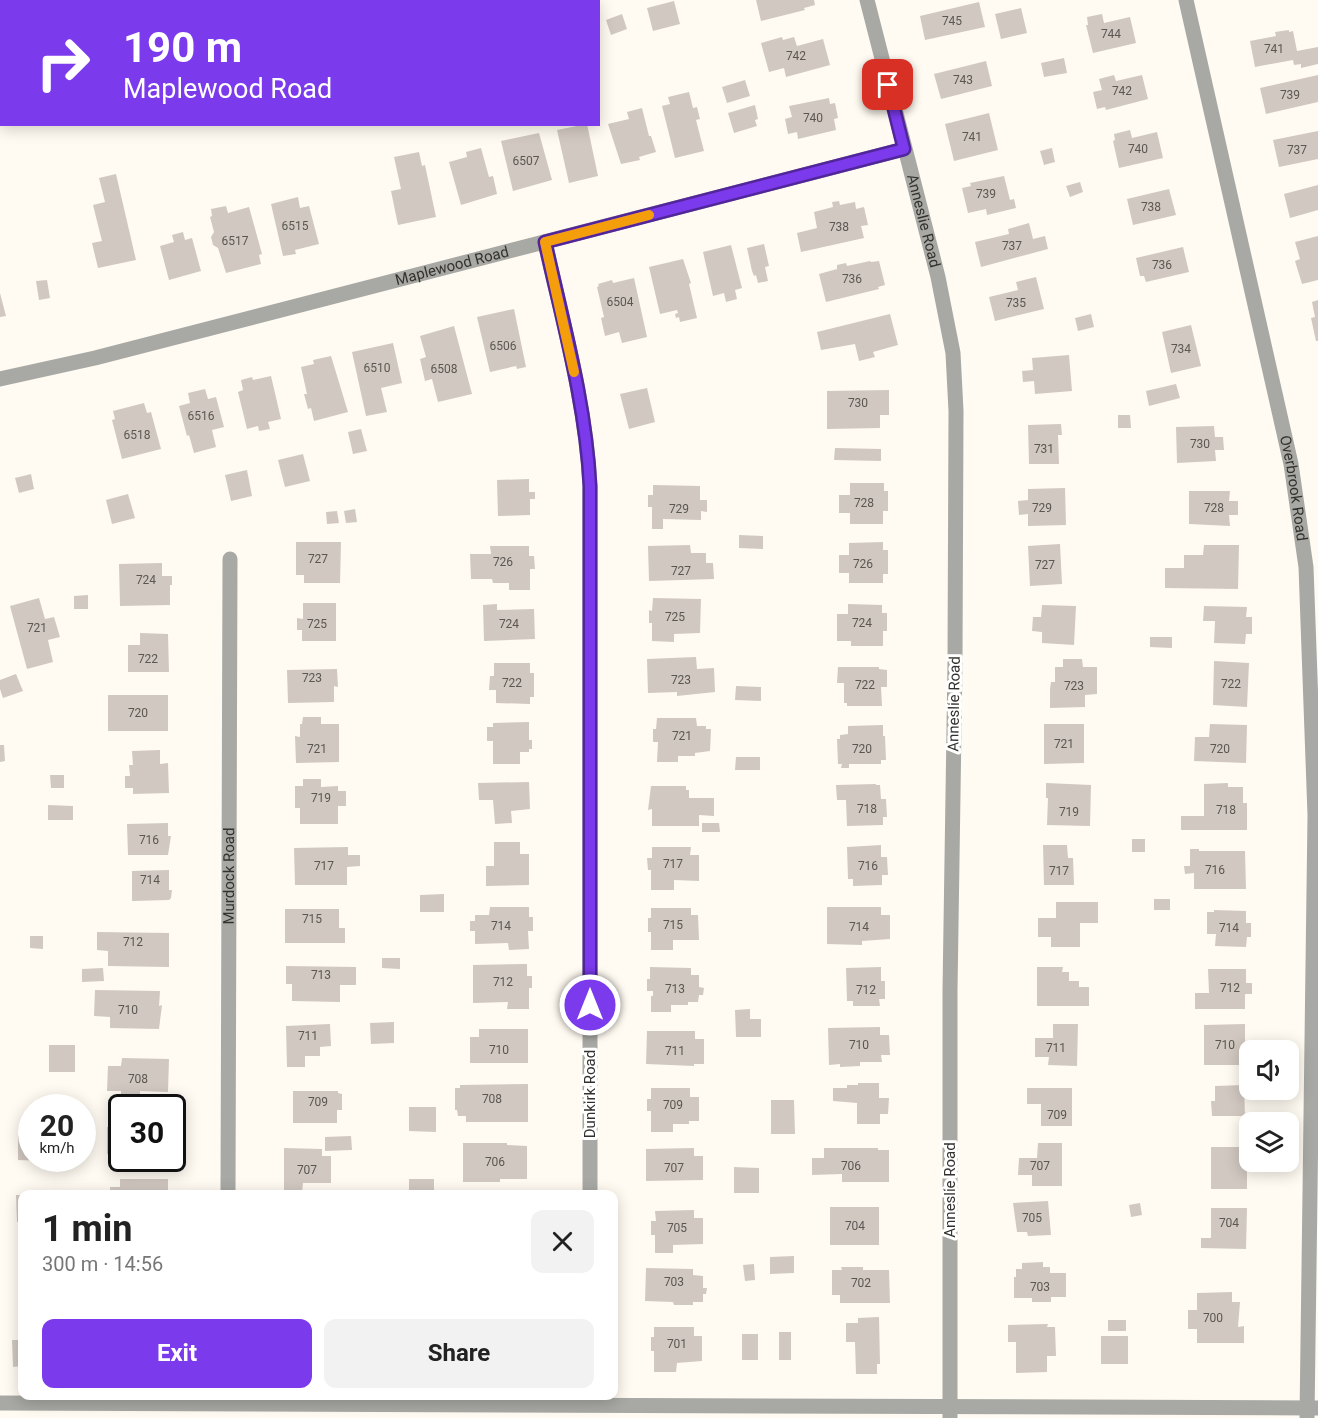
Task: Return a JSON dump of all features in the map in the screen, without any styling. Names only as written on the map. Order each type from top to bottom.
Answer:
[{"type":"street","name":"Anneslie Road","points":[[867,0],[938,277],[953,353],[956,411],[950,991],[950,1413]]},
{"type":"street","name":"Overbrook Road","points":[[1186,0],[1291,464],[1306,567],[1315,815],[1311,1411]]},
{"type":"street","name":"Maplewood Road","points":[[0,379],[94,358],[904,149]]},
{"type":"street","name":"Dunkirk Road","points":[[545,242],[584,415],[590,486],[590,1190]]},
{"type":"street","name":"Murdock Road","points":[[228,1190],[230,560]]},
{"type":"street","points":[[0,1403],[227,1406],[590,1406],[950,1413],[1311,1411]]},
{"type":"building","points":[[756,0],[814,0],[815,5],[804,8],[805,10],[761,21]]},
{"type":"building","points":[[674,1],[680,24],[653,31],[647,8]]},
{"type":"building","points":[[979,2],[985,27],[925,40],[920,16]]},
{"type":"building","points":[[1021,8],[1027,33],[1001,39],[995,14]]},
{"type":"building","points":[[622,14],[627,29],[611,35],[606,20]]},
{"type":"building","points":[[1102,14],[1104,23],[1130,17],[1136,43],[1093,53],[1086,25],[1088,25],[1087,17]]},
{"type":"building","points":[[1289,30],[1289,32],[1293,31],[1297,51],[1318,47],[1318,64],[1301,68],[1301,64],[1294,65],[1293,60],[1255,67],[1250,41],[1276,36],[1275,32]]},
{"type":"building","points":[[782,37],[783,40],[794,37],[797,46],[823,39],[830,65],[786,77],[784,68],[769,72],[761,43]]},
{"type":"building","points":[[1064,58],[1067,73],[1044,77],[1041,63]]},
{"type":"building","points":[[986,61],[992,86],[941,99],[934,74]]},
{"type":"building","points":[[1114,75],[1116,81],[1142,75],[1148,99],[1106,110],[1105,107],[1097,109],[1093,92],[1102,90],[1099,79]]},
{"type":"building","points":[[1318,75],[1318,102],[1266,114],[1260,88]]},
{"type":"building","points":[[745,80],[750,96],[727,103],[722,87]]},
{"type":"building","points":[[689,92],[693,108],[697,107],[700,119],[696,120],[704,151],[675,158],[662,106],[670,104],[668,97]]},
{"type":"building","points":[[829,98],[830,104],[835,103],[838,118],[834,119],[836,130],[798,139],[797,132],[788,134],[785,119],[792,117],[789,106]]},
{"type":"building","points":[[755,105],[757,126],[734,133],[728,113]]},
{"type":"building","points":[[642,108],[649,136],[651,136],[656,152],[639,157],[640,160],[621,164],[608,124],[629,119],[627,112]]},
{"type":"building","points":[[989,113],[998,150],[954,161],[945,124]]},
{"type":"building","points":[[587,126],[598,176],[569,183],[557,130]]},
{"type":"building","points":[[1130,130],[1132,138],[1157,132],[1163,158],[1119,168],[1113,141],[1115,140],[1114,134]]},
{"type":"building","points":[[1318,131],[1318,159],[1279,167],[1273,140]]},
{"type":"building","points":[[539,133],[552,180],[513,191],[501,141]]},
{"type":"building","points":[[481,148],[489,177],[493,176],[497,194],[461,205],[449,162],[467,157],[466,152]]},
{"type":"building","points":[[1052,148],[1055,162],[1044,165],[1040,151]]},
{"type":"building","points":[[419,152],[422,166],[425,165],[436,217],[398,225],[391,191],[401,189],[394,157]]},
{"type":"building","points":[[116,174],[136,260],[98,268],[92,243],[102,241],[93,205],[105,202],[99,178]]},
{"type":"building","points":[[1004,176],[1010,200],[1014,199],[1016,208],[987,215],[986,209],[968,213],[962,188],[971,186],[970,183]]},
{"type":"building","points":[[1080,182],[1083,192],[1070,197],[1066,186]]},
{"type":"building","points":[[1318,185],[1318,210],[1290,218],[1284,194]]},
{"type":"building","points":[[1169,189],[1176,215],[1133,225],[1127,199]]},
{"type":"building","points":[[298,197],[300,208],[309,206],[319,244],[295,250],[296,254],[283,256],[271,204]]},
{"type":"building","points":[[839,201],[840,205],[855,202],[856,209],[864,207],[868,225],[861,226],[864,238],[801,252],[797,233],[817,228],[814,212],[833,207],[832,202]]},
{"type":"building","points":[[226,206],[228,213],[249,207],[262,254],[259,255],[261,264],[226,273],[218,248],[213,245],[211,237],[214,232],[210,217],[212,216],[211,209]]},
{"type":"building","points":[[1029,223],[1033,239],[1045,236],[1048,249],[981,267],[975,242],[1009,234],[1008,229]]},
{"type":"building","points":[[183,232],[185,240],[192,238],[201,271],[169,280],[160,246],[174,242],[172,235]]},
{"type":"building","points":[[1318,236],[1318,280],[1302,284],[1295,261],[1300,259],[1295,242]]},
{"type":"building","points":[[764,244],[769,266],[765,267],[768,281],[758,283],[752,271],[747,248]]},
{"type":"building","points":[[731,245],[742,288],[735,290],[737,299],[726,302],[724,293],[713,296],[703,252]]},
{"type":"building","points":[[1183,247],[1189,272],[1146,282],[1144,276],[1140,276],[1136,258]]},
{"type":"building","points":[[683,259],[691,283],[689,284],[697,318],[680,322],[679,317],[676,318],[675,314],[678,313],[677,310],[660,314],[649,267]]},
{"type":"building","points":[[879,261],[885,285],[878,287],[879,289],[826,302],[819,274],[837,269],[837,265],[846,263],[847,266]]},
{"type":"building","points":[[1036,277],[1044,309],[995,321],[989,297],[1018,290],[1016,282]]},
{"type":"building","points":[[634,278],[647,337],[622,343],[619,332],[605,336],[601,318],[604,317],[597,287],[598,284],[612,280],[613,283]]},
{"type":"building","points":[[47,280],[50,298],[39,300],[36,281]]},
{"type":"building","points":[[0,293],[6,316],[0,317]]},
{"type":"building","points":[[1318,300],[1318,341],[1316,341],[1311,318],[1315,317],[1312,302]]},
{"type":"building","points":[[514,309],[526,367],[517,369],[516,366],[490,372],[477,317]]},
{"type":"building","points":[[890,314],[898,345],[873,352],[875,357],[859,361],[855,344],[821,350],[817,332]]},
{"type":"building","points":[[1091,314],[1094,327],[1078,331],[1075,318]]},
{"type":"building","points":[[1191,325],[1201,366],[1171,373],[1162,332]]},
{"type":"building","points":[[454,326],[472,394],[438,402],[432,379],[425,381],[420,359],[426,357],[420,336]]},
{"type":"building","points":[[393,343],[402,383],[381,388],[387,412],[366,416],[352,352]]},
{"type":"building","points":[[1069,355],[1072,391],[1035,394],[1034,381],[1023,382],[1022,371],[1033,370],[1032,358]]},
{"type":"building","points":[[331,356],[348,412],[314,421],[304,394],[307,394],[301,367],[314,364],[313,360]]},
{"type":"building","points":[[271,376],[281,419],[268,422],[270,429],[259,431],[258,426],[247,429],[238,392],[243,390],[241,380]]},
{"type":"building","points":[[1176,384],[1180,398],[1149,406],[1146,391]]},
{"type":"building","points":[[647,388],[655,422],[629,429],[620,394]]},
{"type":"building","points":[[205,389],[208,399],[216,397],[224,427],[212,430],[216,447],[194,453],[179,406],[190,403],[188,393]]},
{"type":"building","points":[[889,390],[889,415],[880,415],[880,428],[827,429],[827,391]]},
{"type":"building","points":[[144,403],[147,413],[151,412],[161,449],[122,459],[112,420],[115,419],[113,411]]},
{"type":"building","points":[[1118,415],[1130,415],[1131,428],[1118,428]]},
{"type":"building","points":[[1061,424],[1062,435],[1058,435],[1059,464],[1029,464],[1028,425]]},
{"type":"building","points":[[1214,426],[1215,437],[1223,437],[1224,450],[1215,450],[1216,461],[1177,463],[1176,427]]},
{"type":"building","points":[[361,429],[367,451],[353,454],[348,432]]},
{"type":"building","points":[[835,448],[881,449],[881,461],[834,460]]},
{"type":"building","points":[[303,454],[310,481],[285,487],[278,460]]},
{"type":"building","points":[[247,470],[252,496],[231,501],[225,475]]},
{"type":"building","points":[[31,474],[34,489],[19,493],[15,478]]},
{"type":"building","points":[[529,479],[529,492],[535,492],[535,499],[530,499],[530,515],[498,516],[497,480]]},
{"type":"building","points":[[850,483],[884,483],[884,491],[888,491],[888,511],[883,511],[883,524],[850,524],[850,513],[839,513],[839,495],[850,495]]},
{"type":"building","points":[[653,485],[700,486],[700,500],[707,500],[707,512],[701,511],[701,520],[663,519],[663,529],[652,529],[652,507],[648,507],[648,495],[653,495]]},
{"type":"building","points":[[1065,488],[1066,525],[1028,526],[1028,514],[1019,515],[1018,501],[1028,500],[1028,489]]},
{"type":"building","points":[[1189,491],[1230,491],[1229,501],[1238,501],[1238,515],[1229,515],[1230,526],[1189,524]]},
{"type":"building","points":[[128,494],[135,518],[112,524],[106,500]]},
{"type":"building","points":[[355,509],[357,522],[346,523],[344,511]]},
{"type":"building","points":[[337,511],[339,523],[327,524],[326,512]]},
{"type":"building","points":[[739,535],[763,536],[763,549],[739,548]]},
{"type":"building","points":[[296,542],[341,542],[340,583],[304,583],[304,575],[296,575]]},
{"type":"building","points":[[883,542],[883,550],[888,550],[888,574],[883,574],[883,583],[849,583],[849,573],[839,573],[839,555],[849,555],[849,543]]},
{"type":"building","points":[[1060,544],[1062,584],[1030,586],[1028,546]]},
{"type":"building","points":[[690,545],[691,553],[706,553],[706,563],[713,563],[714,579],[649,581],[648,546]]},
{"type":"building","points":[[1204,545],[1239,545],[1238,589],[1165,588],[1165,568],[1184,568],[1184,555],[1203,555]]},
{"type":"building","points":[[490,546],[529,546],[529,556],[534,556],[535,569],[530,569],[530,590],[509,590],[509,583],[493,583],[492,579],[471,579],[470,554],[491,554]]},
{"type":"building","points":[[162,563],[162,576],[172,576],[170,605],[120,606],[119,564]]},
{"type":"building","points":[[88,595],[88,609],[74,609],[74,596]]},
{"type":"building","points":[[39,598],[45,619],[54,617],[60,637],[48,640],[53,662],[27,669],[10,606]]},
{"type":"building","points":[[653,598],[701,599],[700,633],[674,634],[674,642],[652,641],[649,610],[652,611]]},
{"type":"building","points":[[303,603],[336,603],[336,641],[302,641],[302,630],[297,630],[297,618],[303,619]]},
{"type":"building","points":[[497,604],[497,610],[534,609],[535,639],[484,641],[483,605]]},
{"type":"building","points":[[848,604],[882,605],[882,613],[887,613],[887,631],[883,631],[883,646],[851,646],[851,641],[837,641],[837,614],[848,614]]},
{"type":"building","points":[[1042,605],[1076,606],[1074,645],[1042,643],[1042,632],[1032,631],[1033,617],[1041,617]]},
{"type":"building","points":[[1204,606],[1247,607],[1246,617],[1252,617],[1252,634],[1246,634],[1245,644],[1214,643],[1215,621],[1203,621]]},
{"type":"building","points":[[140,633],[168,634],[169,672],[128,672],[128,645],[140,645]]},
{"type":"building","points":[[1150,637],[1172,637],[1172,648],[1150,647]]},
{"type":"building","points":[[696,657],[697,669],[714,668],[715,692],[677,696],[677,692],[648,693],[647,659]]},
{"type":"building","points":[[1063,659],[1082,659],[1083,667],[1097,667],[1097,694],[1085,695],[1085,707],[1050,708],[1051,682],[1055,682],[1055,667],[1063,667]]},
{"type":"building","points":[[1214,661],[1249,663],[1247,707],[1213,705]]},
{"type":"building","points":[[494,663],[530,663],[530,673],[534,673],[534,697],[530,697],[530,704],[496,703],[496,690],[489,690],[490,676],[494,676]]},
{"type":"building","points":[[838,667],[879,667],[879,669],[887,670],[887,687],[881,687],[882,706],[847,706],[847,703],[844,703],[844,683],[837,683]]},
{"type":"building","points":[[337,669],[338,687],[334,686],[334,702],[288,703],[287,670]]},
{"type":"building","points":[[16,674],[23,691],[3,698],[0,680]]},
{"type":"building","points":[[736,686],[761,687],[761,701],[735,700]]},
{"type":"building","points":[[108,695],[168,695],[168,731],[108,731]]},
{"type":"building","points":[[303,717],[321,717],[321,724],[339,724],[339,762],[296,763],[295,736],[300,737],[300,724],[302,724]]},
{"type":"building","points":[[657,718],[696,718],[697,726],[706,726],[706,729],[711,729],[710,751],[695,753],[695,756],[678,756],[678,762],[657,762],[658,742],[653,742],[653,729],[656,729]]},
{"type":"building","points":[[529,722],[529,740],[532,740],[532,749],[529,749],[529,752],[520,752],[520,764],[493,764],[493,741],[487,741],[487,727],[493,727],[493,723]]},
{"type":"building","points":[[1044,724],[1084,724],[1084,763],[1044,764]]},
{"type":"building","points":[[1210,724],[1247,725],[1246,763],[1194,761],[1195,737],[1209,737]]},
{"type":"building","points":[[883,725],[886,760],[881,760],[881,764],[849,764],[849,768],[841,768],[842,764],[838,764],[837,739],[840,739],[840,735],[848,734],[848,726]]},
{"type":"building","points":[[0,745],[4,745],[5,761],[0,762]]},
{"type":"building","points":[[160,750],[160,764],[168,763],[169,793],[133,794],[133,788],[125,788],[125,776],[130,776],[129,765],[133,765],[132,751]]},
{"type":"building","points":[[736,757],[760,757],[760,770],[735,770]]},
{"type":"building","points":[[50,775],[64,775],[64,788],[51,788]]},
{"type":"building","points":[[303,779],[321,779],[321,787],[338,786],[338,791],[346,791],[346,806],[338,806],[338,824],[300,824],[300,808],[295,808],[295,786],[303,786]]},
{"type":"building","points":[[529,782],[530,809],[511,811],[512,823],[495,824],[493,800],[479,800],[478,783]]},
{"type":"building","points":[[1046,783],[1091,785],[1090,826],[1047,825]]},
{"type":"building","points":[[1228,783],[1228,787],[1243,787],[1243,803],[1247,803],[1247,830],[1181,830],[1181,816],[1204,816],[1204,784]]},
{"type":"building","points":[[836,785],[880,785],[881,799],[886,799],[887,817],[883,817],[883,825],[847,826],[846,800],[837,800]]},
{"type":"building","points":[[651,786],[686,786],[686,790],[689,790],[689,798],[714,798],[714,816],[699,815],[699,826],[652,826],[652,809],[648,810]]},
{"type":"building","points":[[48,805],[73,806],[73,820],[48,820]]},
{"type":"building","points":[[168,823],[168,836],[171,836],[168,855],[128,855],[127,824]]},
{"type":"building","points":[[702,823],[719,823],[720,832],[702,832]]},
{"type":"building","points":[[1132,839],[1145,839],[1145,852],[1132,852]]},
{"type":"building","points":[[494,842],[520,842],[520,854],[529,854],[529,885],[486,886],[486,866],[494,866]]},
{"type":"building","points":[[881,845],[881,857],[887,857],[888,875],[882,875],[882,885],[853,886],[853,879],[848,879],[847,847]]},
{"type":"building","points":[[1043,845],[1067,845],[1068,858],[1073,858],[1074,885],[1044,885]]},
{"type":"building","points":[[348,847],[348,855],[360,855],[360,866],[347,867],[347,885],[295,885],[294,848]]},
{"type":"building","points":[[652,847],[691,847],[690,855],[699,855],[699,881],[674,880],[674,890],[651,890],[651,870],[648,870],[647,858],[652,858]]},
{"type":"building","points":[[1190,849],[1245,851],[1246,889],[1194,889],[1194,873],[1185,874],[1184,866],[1190,866]]},
{"type":"building","points":[[169,870],[169,890],[172,890],[169,900],[132,901],[132,871]]},
{"type":"building","points":[[444,894],[444,912],[420,912],[420,895]]},
{"type":"building","points":[[1154,899],[1170,899],[1170,910],[1154,910]]},
{"type":"building","points":[[1056,902],[1098,902],[1098,923],[1080,923],[1080,947],[1051,947],[1051,937],[1038,937],[1038,918],[1056,918]]},
{"type":"building","points":[[490,907],[529,907],[529,917],[533,917],[533,931],[528,931],[529,949],[509,950],[508,943],[475,944],[475,931],[470,931],[470,921],[475,921],[475,915],[489,915]]},
{"type":"building","points":[[827,907],[881,907],[881,915],[890,915],[890,939],[862,941],[862,945],[827,944]]},
{"type":"building","points":[[651,908],[691,908],[691,915],[698,915],[699,940],[673,940],[673,950],[651,950],[648,918],[651,918]]},
{"type":"building","points":[[285,909],[339,909],[339,928],[345,928],[345,943],[285,943]]},
{"type":"building","points":[[1214,910],[1246,911],[1246,923],[1251,923],[1251,937],[1247,937],[1246,947],[1215,946],[1216,934],[1207,934],[1207,912],[1214,912]]},
{"type":"building","points":[[97,932],[169,933],[169,967],[108,966],[108,951],[97,950]]},
{"type":"building","points":[[30,936],[43,936],[43,949],[30,948]]},
{"type":"building","points":[[382,958],[400,958],[400,969],[382,968]]},
{"type":"building","points":[[527,964],[527,976],[532,976],[532,988],[529,988],[529,1009],[507,1009],[508,1002],[473,1003],[473,965]]},
{"type":"building","points":[[286,966],[356,967],[356,985],[340,985],[340,1002],[292,1001],[292,984],[286,984]]},
{"type":"building","points":[[650,967],[691,968],[691,975],[699,975],[699,987],[704,988],[703,995],[699,995],[698,1002],[688,1002],[688,1005],[671,1005],[671,1012],[651,1012],[653,991],[647,991]]},
{"type":"building","points":[[881,967],[881,981],[885,981],[885,999],[879,999],[880,1006],[853,1006],[853,1001],[847,1001],[846,968]]},
{"type":"building","points":[[1037,967],[1063,967],[1062,972],[1069,972],[1069,981],[1079,981],[1079,987],[1089,987],[1089,1006],[1037,1006]]},
{"type":"building","points":[[103,968],[104,981],[82,982],[82,969]]},
{"type":"building","points":[[1208,969],[1246,969],[1246,983],[1252,983],[1252,994],[1245,994],[1245,1009],[1195,1009],[1195,993],[1209,993]]},
{"type":"building","points":[[95,990],[160,991],[159,1006],[162,1005],[159,1029],[110,1028],[110,1017],[94,1016]]},
{"type":"building","points":[[750,1009],[750,1019],[761,1019],[761,1037],[736,1037],[735,1010]]},
{"type":"building","points":[[394,1022],[394,1043],[371,1044],[370,1023]]},
{"type":"building","points":[[330,1024],[331,1046],[320,1047],[320,1056],[305,1056],[305,1067],[287,1067],[286,1026]]},
{"type":"building","points":[[1053,1024],[1078,1024],[1077,1066],[1048,1065],[1049,1057],[1035,1057],[1035,1038],[1053,1038]]},
{"type":"building","points":[[1245,1024],[1245,1040],[1239,1040],[1239,1065],[1204,1065],[1204,1025]]},
{"type":"building","points":[[880,1027],[880,1035],[889,1035],[890,1055],[881,1055],[882,1062],[860,1062],[860,1066],[829,1065],[828,1028]]},
{"type":"building","points":[[479,1029],[528,1029],[528,1063],[470,1063],[470,1037],[479,1037]]},
{"type":"building","points":[[647,1031],[695,1031],[695,1039],[704,1039],[704,1064],[694,1064],[694,1066],[646,1064]]},
{"type":"building","points":[[49,1045],[75,1045],[75,1072],[49,1072]]},
{"type":"building","points":[[122,1058],[169,1059],[168,1092],[140,1091],[140,1094],[121,1094],[121,1091],[107,1091],[108,1066],[121,1066]]},
{"type":"building","points":[[858,1083],[879,1083],[879,1098],[889,1098],[888,1114],[880,1114],[880,1124],[857,1124],[857,1103],[833,1101],[833,1088],[847,1088],[847,1085],[858,1085]]},
{"type":"building","points":[[528,1084],[528,1122],[466,1122],[466,1116],[458,1116],[455,1110],[455,1088],[460,1088],[460,1085]]},
{"type":"building","points":[[1239,1085],[1239,1100],[1244,1100],[1245,1112],[1239,1112],[1239,1116],[1212,1116],[1211,1101],[1215,1101],[1215,1086]]},
{"type":"building","points":[[651,1088],[690,1088],[690,1097],[699,1097],[699,1121],[689,1121],[689,1124],[673,1124],[673,1132],[651,1132],[651,1111],[647,1111],[647,1099],[651,1099]]},
{"type":"building","points":[[1027,1088],[1072,1088],[1072,1126],[1041,1126],[1041,1104],[1027,1104]]},
{"type":"building","points":[[293,1091],[338,1091],[342,1094],[342,1110],[337,1110],[337,1123],[293,1123]]},
{"type":"building","points":[[771,1100],[794,1100],[795,1134],[771,1134]]},
{"type":"building","points":[[409,1107],[436,1107],[436,1132],[409,1131]]},
{"type":"building","points":[[108,1127],[108,1154],[107,1154]]},
{"type":"building","points":[[351,1136],[352,1150],[325,1151],[325,1137]]},
{"type":"building","points":[[463,1143],[507,1143],[507,1145],[527,1146],[527,1179],[463,1182]]},
{"type":"building","points":[[1038,1143],[1062,1143],[1062,1186],[1032,1186],[1032,1175],[1018,1175],[1019,1158],[1037,1158]]},
{"type":"building","points":[[1211,1147],[1239,1147],[1239,1172],[1247,1172],[1247,1189],[1211,1189]]},
{"type":"building","points":[[284,1148],[322,1149],[322,1156],[331,1156],[331,1183],[303,1183],[302,1190],[284,1190]]},
{"type":"building","points":[[694,1148],[694,1156],[703,1156],[703,1180],[646,1181],[646,1149]]},
{"type":"building","points":[[824,1148],[889,1150],[889,1182],[842,1182],[842,1174],[812,1175],[812,1158],[824,1158]]},
{"type":"building","points":[[734,1167],[759,1168],[759,1193],[734,1193]]},
{"type":"building","points":[[120,1179],[168,1179],[168,1190],[110,1190],[110,1187],[120,1187]]},
{"type":"building","points":[[409,1179],[434,1179],[434,1190],[409,1190]]},
{"type":"building","points":[[16,1195],[18,1195],[18,1222]]},
{"type":"building","points":[[1048,1201],[1051,1235],[1028,1236],[1027,1232],[1017,1232],[1013,1203]]},
{"type":"building","points":[[1140,1203],[1142,1215],[1131,1217],[1129,1205]]},
{"type":"building","points":[[830,1207],[879,1207],[879,1245],[830,1245]]},
{"type":"building","points":[[1211,1208],[1247,1208],[1246,1249],[1201,1248],[1201,1238],[1211,1238]]},
{"type":"building","points":[[694,1210],[694,1218],[703,1218],[703,1244],[673,1245],[673,1253],[655,1253],[655,1235],[651,1235],[651,1221],[656,1221],[655,1211]]},
{"type":"building","points":[[794,1256],[794,1273],[770,1274],[770,1257]]},
{"type":"building","points":[[1043,1262],[1043,1267],[1050,1267],[1050,1273],[1066,1273],[1066,1297],[1051,1297],[1051,1302],[1032,1302],[1032,1298],[1014,1298],[1016,1269],[1022,1269],[1022,1263]]},
{"type":"building","points":[[754,1264],[755,1280],[745,1281],[743,1265]]},
{"type":"building","points":[[841,1267],[889,1270],[890,1303],[840,1303],[840,1295],[832,1295],[832,1270],[842,1270]]},
{"type":"building","points":[[646,1268],[693,1269],[693,1275],[703,1276],[703,1288],[707,1288],[706,1294],[703,1294],[703,1302],[693,1302],[693,1305],[674,1305],[673,1302],[645,1301]]},
{"type":"building","points":[[1232,1292],[1232,1302],[1240,1302],[1238,1327],[1244,1326],[1244,1343],[1197,1343],[1197,1329],[1188,1329],[1188,1310],[1197,1310],[1197,1293]]},
{"type":"building","points":[[879,1317],[880,1364],[877,1364],[877,1374],[856,1374],[855,1342],[846,1342],[846,1323],[858,1323],[858,1318]]},
{"type":"building","points":[[1108,1320],[1126,1320],[1126,1331],[1108,1331]]},
{"type":"building","points":[[1048,1324],[1047,1327],[1055,1327],[1056,1356],[1047,1356],[1047,1372],[1016,1373],[1016,1342],[1008,1342],[1008,1325]]},
{"type":"building","points":[[654,1327],[694,1327],[694,1336],[702,1336],[702,1361],[677,1363],[676,1372],[654,1372],[651,1337],[654,1337]]},
{"type":"building","points":[[779,1332],[791,1332],[791,1360],[779,1360]]},
{"type":"building","points":[[742,1334],[758,1334],[758,1360],[742,1360]]},
{"type":"building","points":[[1101,1336],[1128,1336],[1128,1364],[1101,1364]]},
{"type":"building","points":[[12,1340],[18,1340],[18,1366],[13,1367]]},
{"type":"slow traffic","points":[[574,372],[545,242],[649,215]]},
{"type":"route","points":[[590,1005],[590,486],[588,447],[584,415],[545,242],[904,149],[888,85]]}]
